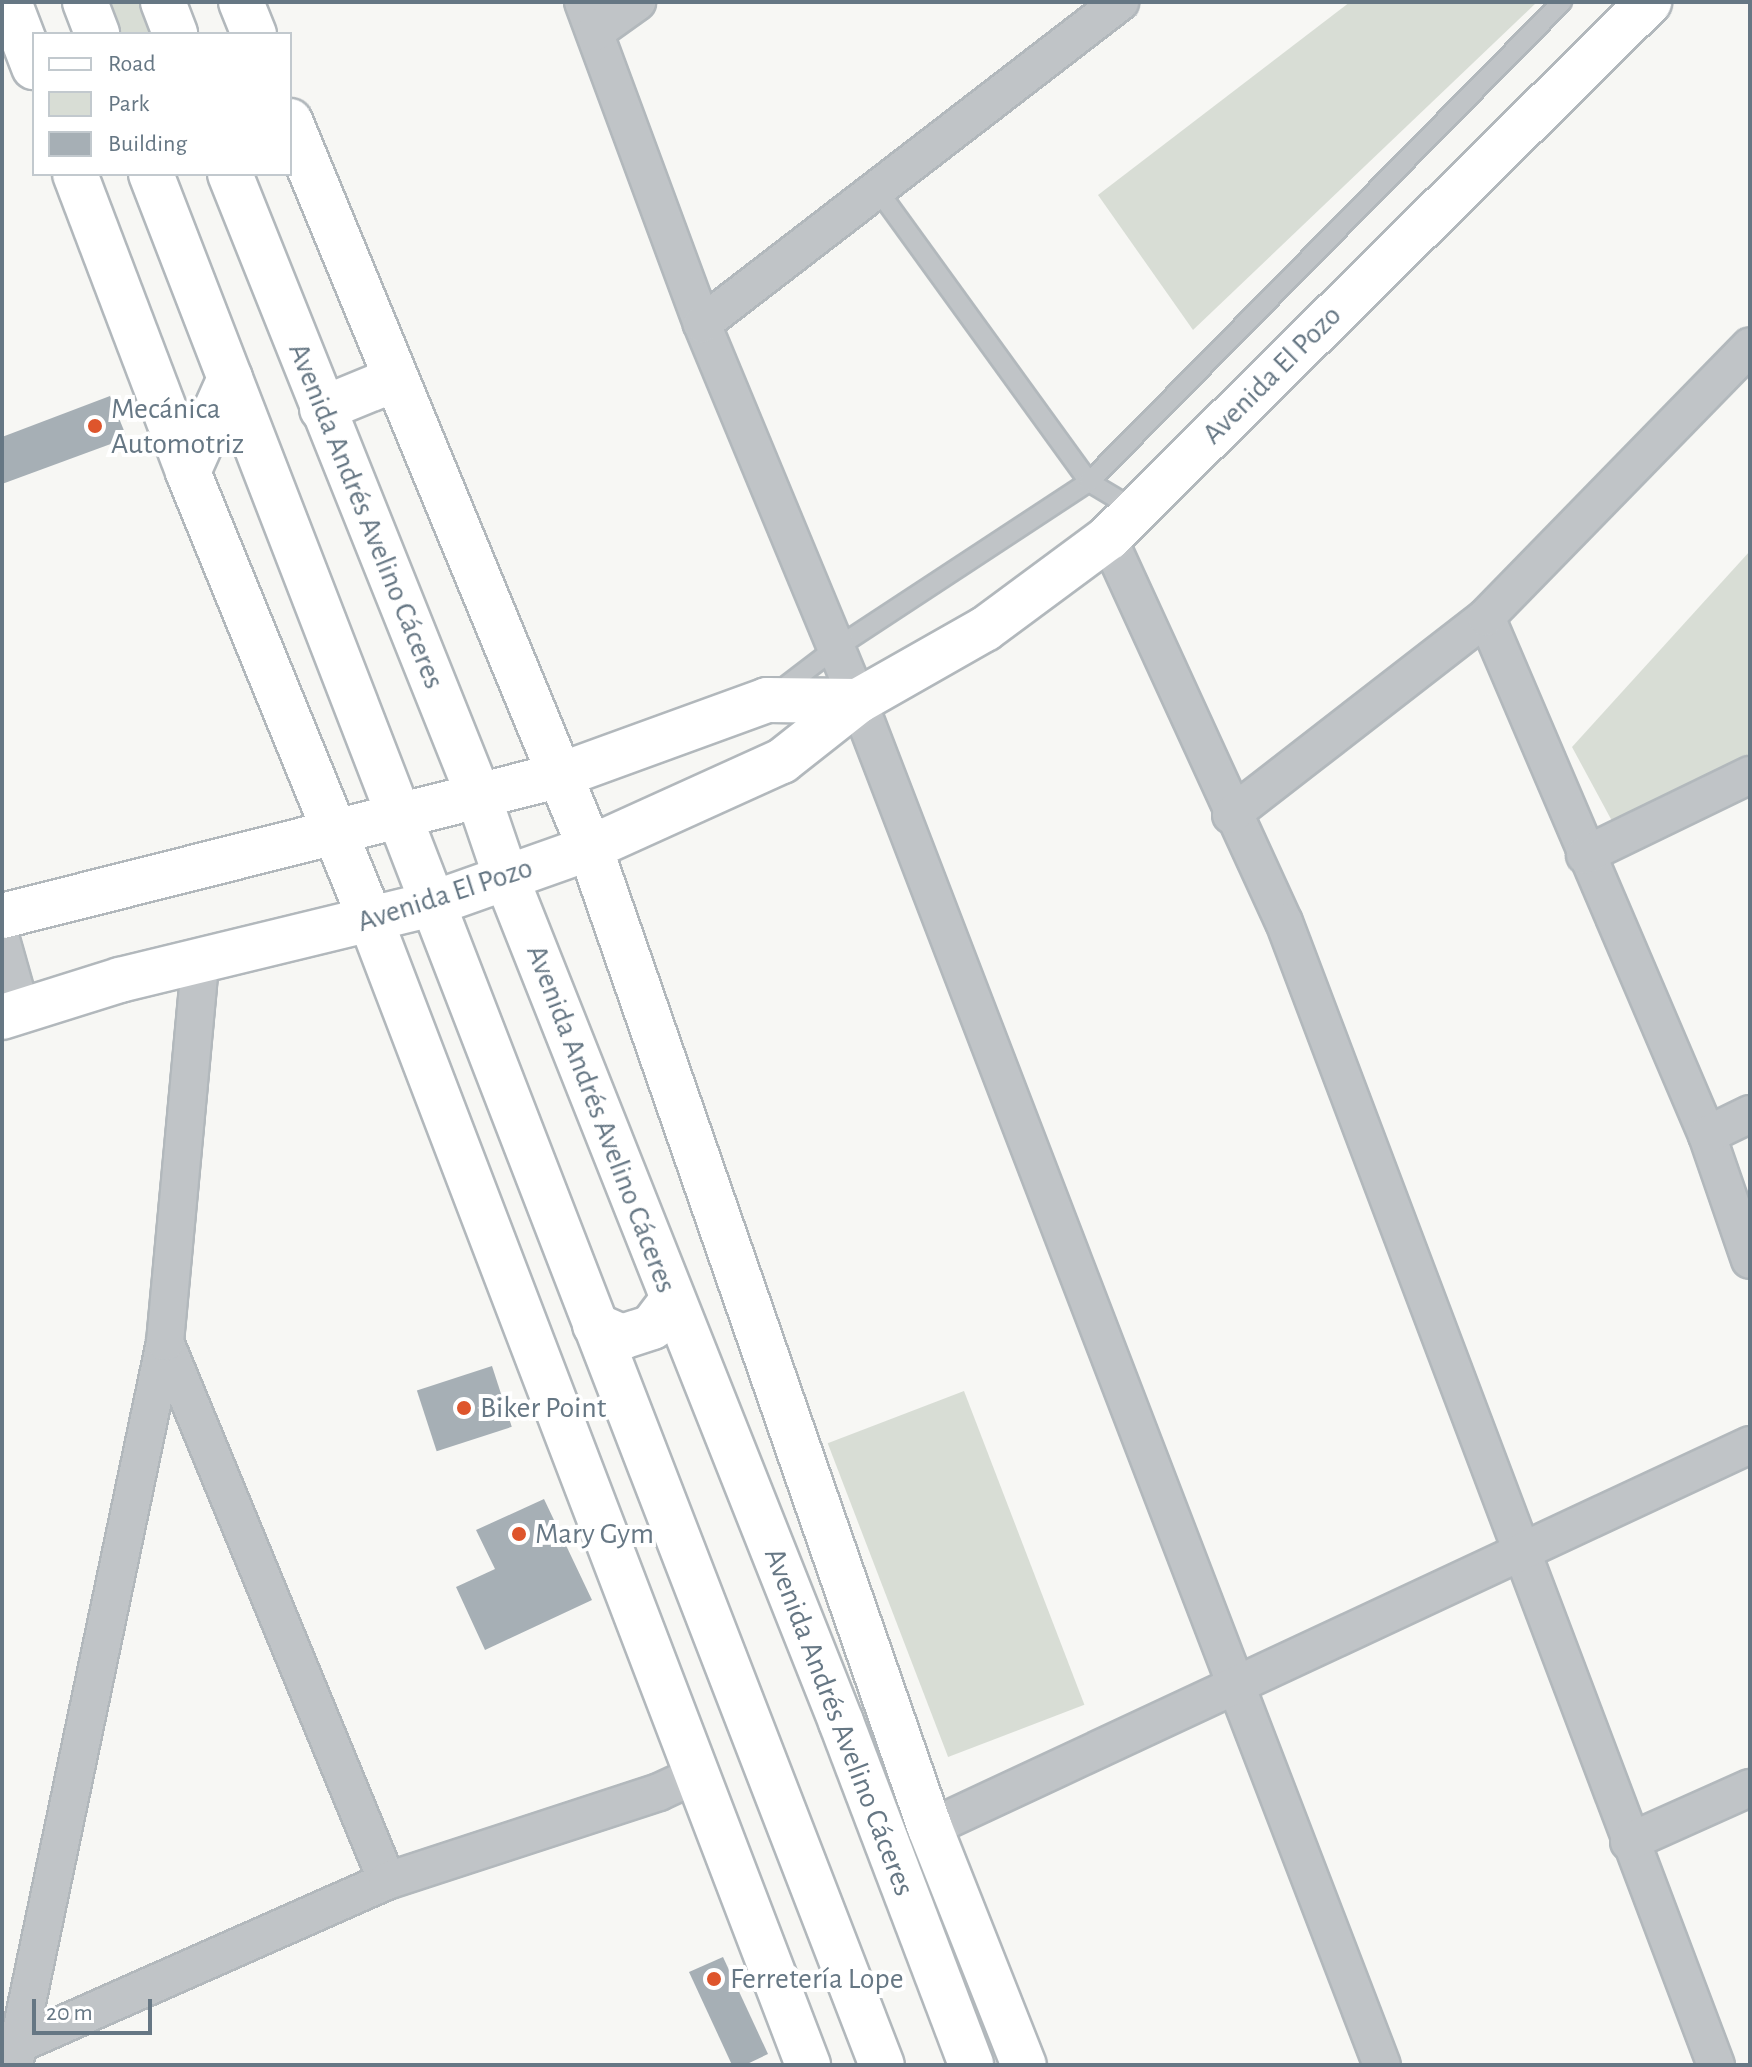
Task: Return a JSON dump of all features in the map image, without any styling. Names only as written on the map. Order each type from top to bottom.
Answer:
[{"type":"street","points":[[9,2],[32,62]]},
{"type":"street","points":[[85,2],[96,32]]},
{"type":"street","points":[[163,2],[174,32]]},
{"type":"street","points":[[241,2],[253,32]]},
{"type":"street","points":[[637,2],[589,17],[702,324],[833,650],[858,701],[1238,1681],[1382,2065]]},
{"type":"street","points":[[702,324],[1120,2]]},
{"type":"street","name":"Avenida El Pozo","points":[[12,1013],[120,980],[200,965],[432,904],[590,848],[782,761],[858,701],[985,629],[1122,524],[1649,2]]},
{"type":"street","points":[[292,126],[590,848],[930,1828],[1024,2065]]},
{"type":"street","points":[[76,176],[188,472],[337,833],[694,1776],[808,2065]]},
{"type":"street","points":[[152,176],[882,2065]]},
{"type":"street","name":"Avenida Andrés Avelino Cáceres","points":[[231,176],[477,792],[506,877],[841,1722],[971,2065]]},
{"type":"street","points":[[1231,815],[1486,617],[1750,346]]},
{"type":"street","points":[[188,472],[230,378]]},
{"type":"street","points":[[322,409],[395,379]]},
{"type":"street","points":[[1122,524],[1231,815],[1284,922],[1524,1553],[1629,1842],[1716,2065]]},
{"type":"street","points":[[1486,617],[1707,1135],[1750,1260]]},
{"type":"street","points":[[2,916],[398,819],[477,792],[561,775],[767,700],[858,701]]},
{"type":"street","points":[[1585,855],[1750,775]]},
{"type":"street","points":[[2,943],[12,1013]]},
{"type":"street","points":[[12,2054],[165,1342],[200,965]]},
{"type":"street","points":[[1707,1135],[1750,1114]]},
{"type":"street","points":[[595,1325],[622,1337],[652,1327],[672,1300]]},
{"type":"street","points":[[165,1342],[387,1881]]},
{"type":"street","points":[[930,1828],[1238,1681],[1524,1553],[1750,1445]]},
{"type":"street","points":[[12,2054],[387,1881],[659,1792],[694,1776]]},
{"type":"street","points":[[1629,1842],[1750,1788]]},
{"type":"lane","points":[[767,700],[833,650],[1089,482],[1562,2]]},
{"type":"lane","points":[[877,189],[1122,524]]},
{"type":"green space","points":[[99,2],[148,2],[159,32],[111,32]]},
{"type":"green space","points":[[1350,2],[1537,2],[1193,330],[1098,195]]},
{"type":"green space","points":[[1750,551],[1750,757],[1612,821],[1572,747]]},
{"type":"green space","points":[[964,1391],[1084,1705],[948,1757],[828,1443]]},
{"type":"building","points":[[110,396],[127,438],[2,484],[2,437]]},
{"type":"building","name":"Biker Point","points":[[492,1366],[512,1427],[437,1451],[417,1390]]},
{"type":"building","points":[[544,1499],[592,1600],[485,1650],[456,1587],[495,1569],[476,1530]]},
{"type":"building","points":[[723,1957],[768,2054],[745,2065],[732,2065],[689,1972]]},
{"type":"place","name":"Mecánica Automotriz","points":[[95,426]]},
{"type":"place","name":"Biker Point","points":[[464,1408]]},
{"type":"place","name":"Mary Gym","points":[[519,1534]]},
{"type":"place","name":"Ferretería Lope","points":[[714,1979]]}]
